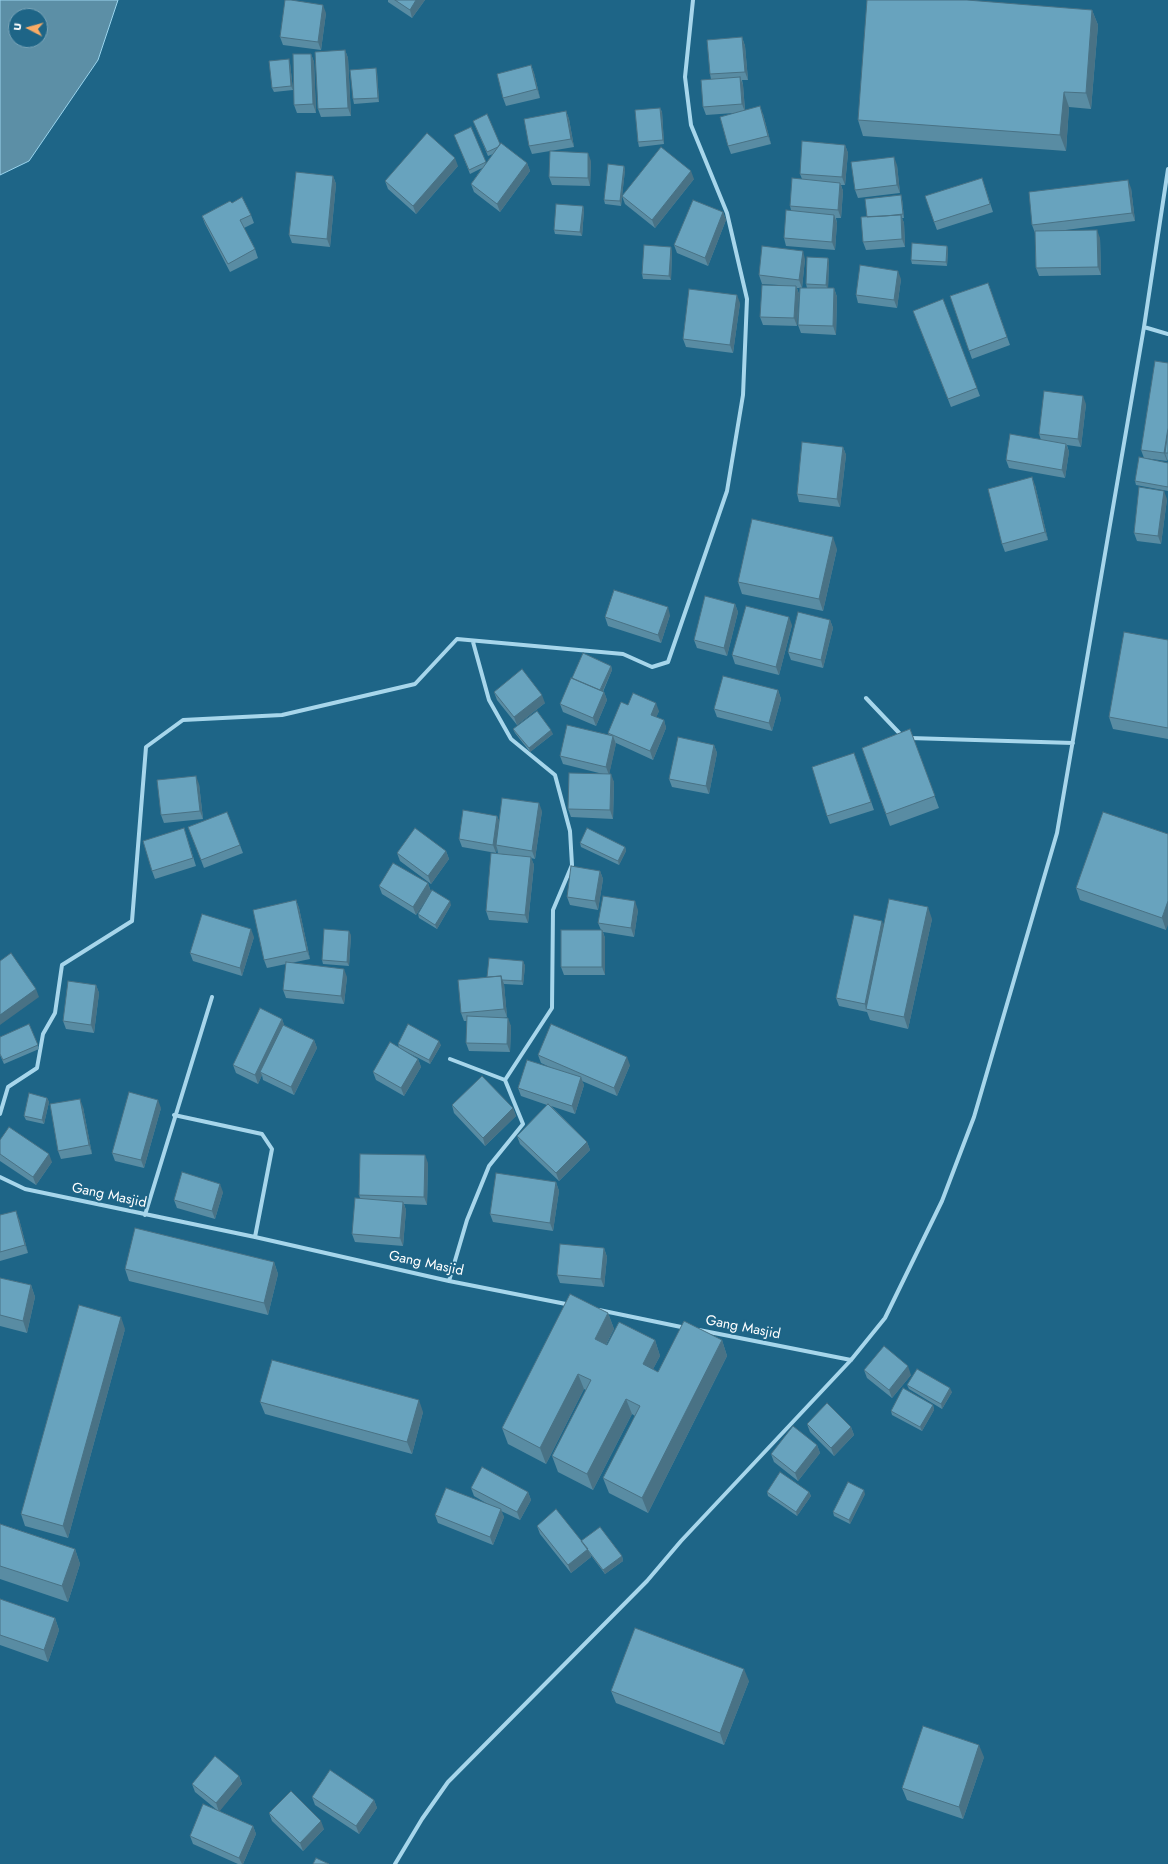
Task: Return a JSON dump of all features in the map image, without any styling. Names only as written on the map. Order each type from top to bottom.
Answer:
[{"type":"street","points":[[0,1114],[8,1087],[37,1068],[43,1034],[55,1013],[62,965],[132,921],[146,747],[183,720],[282,716],[416,684],[457,639],[473,642],[623,654],[652,667],[668,662],[727,491],[743,395],[747,299],[727,213],[691,125],[685,77],[693,0]]},
{"type":"street","points":[[395,1864],[422,1819],[448,1782],[647,1581],[682,1541],[851,1360],[885,1318],[942,1201],[974,1117],[1057,833],[1144,327],[1168,169]]},
{"type":"street","points":[[1144,327],[1168,334]]},
{"type":"street","points":[[473,642],[489,700],[510,739],[555,775],[570,831],[572,865],[552,910],[552,1008],[505,1080]]},
{"type":"street","points":[[866,698],[904,738],[1073,743]]},
{"type":"street","points":[[145,1214],[174,1115],[212,997]]},
{"type":"street","points":[[449,1281],[468,1220],[489,1166],[523,1124],[505,1080],[450,1059]]},
{"type":"street","points":[[174,1115],[262,1134],[269,1144],[272,1149],[256,1237]]},
{"type":"street","name":"Gang Masjid","points":[[0,1177],[25,1189],[256,1237],[449,1281],[573,1305]]},
{"type":"street","name":"Gang Masjid","points":[[596,1310],[688,1328]]},
{"type":"street","name":"Gang Masjid","points":[[696,1330],[851,1360]]},
{"type":"water","points":[[0,0],[118,0],[98,60],[29,161],[0,175]]},
{"type":"building","points":[[285,0],[323,5],[318,42],[280,37]]},
{"type":"building","points":[[395,0],[416,0],[410,10]]},
{"type":"building","points":[[867,0],[967,0],[1092,10],[1086,93],[1064,92],[1060,135],[858,120]]},
{"type":"building","points":[[742,37],[745,72],[710,74],[707,40]]},
{"type":"building","points":[[345,50],[348,108],[318,109],[315,52]]},
{"type":"building","points":[[293,54],[311,54],[313,104],[294,105]]},
{"type":"building","points":[[289,59],[291,86],[272,88],[269,61]]},
{"type":"building","points":[[531,65],[537,89],[503,98],[497,74]]},
{"type":"building","points":[[376,68],[378,98],[353,99],[350,70]]},
{"type":"building","points":[[740,77],[742,104],[703,107],[701,80]]},
{"type":"building","points":[[760,106],[768,136],[728,146],[720,117]]},
{"type":"building","points":[[660,108],[663,140],[638,142],[635,110]]},
{"type":"building","points":[[566,111],[571,139],[529,146],[524,119]]},
{"type":"building","points":[[487,114],[500,144],[498,147],[487,152],[473,121]]},
{"type":"building","points":[[471,127],[486,162],[469,170],[454,135]]},
{"type":"building","points":[[427,133],[455,158],[413,206],[385,181]]},
{"type":"building","points":[[802,141],[845,145],[842,177],[800,174]]},
{"type":"building","points":[[501,143],[527,163],[497,204],[471,184]]},
{"type":"building","points":[[661,147],[691,171],[652,220],[622,196]]},
{"type":"building","points":[[550,151],[588,153],[588,178],[549,177]]},
{"type":"building","points":[[894,157],[897,185],[855,190],[851,162]]},
{"type":"building","points":[[608,164],[624,166],[620,201],[604,200]]},
{"type":"building","points":[[296,172],[333,176],[327,239],[289,235]]},
{"type":"building","points":[[792,178],[840,183],[838,210],[790,206]]},
{"type":"building","points":[[982,178],[990,204],[934,222],[925,196]]},
{"type":"building","points":[[1128,180],[1132,213],[1032,225],[1029,192]]},
{"type":"building","points":[[901,195],[903,214],[867,217],[865,199]]},
{"type":"building","points":[[242,197],[251,215],[240,220],[255,249],[228,264],[202,216],[230,201],[232,203]]},
{"type":"building","points":[[693,200],[723,212],[705,258],[674,245]]},
{"type":"building","points":[[556,204],[583,206],[580,232],[554,230]]},
{"type":"building","points":[[786,210],[834,215],[832,242],[784,238]]},
{"type":"building","points":[[901,215],[902,239],[863,242],[861,217]]},
{"type":"building","points":[[1097,230],[1098,267],[1036,268],[1035,231]]},
{"type":"building","points":[[912,243],[947,246],[946,262],[911,260]]},
{"type":"building","points":[[644,245],[671,247],[669,276],[642,274]]},
{"type":"building","points":[[762,246],[803,251],[799,280],[759,275]]},
{"type":"building","points":[[807,257],[828,258],[826,285],[806,284]]},
{"type":"building","points":[[860,265],[898,271],[894,300],[856,295]]},
{"type":"building","points":[[988,283],[1007,337],[969,351],[950,296]]},
{"type":"building","points":[[762,285],[796,286],[794,318],[760,317]]},
{"type":"building","points":[[800,288],[834,288],[833,326],[798,325]]},
{"type":"building","points":[[689,289],[737,295],[730,345],[683,339]]},
{"type":"building","points":[[943,299],[977,388],[948,399],[913,311]]},
{"type":"building","points":[[1155,361],[1168,363],[1168,428],[1164,453],[1141,450]]},
{"type":"building","points":[[1044,391],[1083,396],[1078,439],[1039,434]]},
{"type":"building","points":[[1168,431],[1168,453],[1165,453]]},
{"type":"building","points":[[1010,434],[1066,444],[1062,470],[1006,460]]},
{"type":"building","points":[[802,442],[843,447],[837,499],[797,494]]},
{"type":"building","points":[[1139,457],[1168,463],[1168,487],[1135,481]]},
{"type":"building","points":[[1032,477],[1045,532],[1002,544],[988,489]]},
{"type":"building","points":[[1139,487],[1164,491],[1158,536],[1134,533]]},
{"type":"building","points":[[752,519],[833,537],[819,599],[738,582]]},
{"type":"building","points":[[614,590],[668,607],[658,635],[605,617]]},
{"type":"building","points":[[705,596],[735,604],[724,648],[694,640]]},
{"type":"building","points":[[746,606],[789,617],[776,667],[732,655]]},
{"type":"building","points":[[798,612],[830,620],[821,660],[788,652]]},
{"type":"building","points":[[1124,632],[1168,640],[1168,728],[1109,717]]},
{"type":"building","points":[[583,653],[611,666],[600,690],[572,678]]},
{"type":"building","points":[[522,669],[542,695],[514,717],[494,692]]},
{"type":"building","points":[[723,676],[778,690],[769,723],[714,709]]},
{"type":"building","points":[[571,678],[604,692],[593,718],[560,704]]},
{"type":"building","points":[[633,693],[656,703],[651,715],[664,720],[650,751],[608,733],[621,702],[628,705]]},
{"type":"building","points":[[537,711],[551,730],[529,748],[513,729]]},
{"type":"building","points":[[567,725],[613,736],[606,767],[560,756]]},
{"type":"building","points":[[910,729],[935,796],[886,814],[862,748]]},
{"type":"building","points":[[678,737],[714,745],[706,786],[669,779]]},
{"type":"building","points":[[854,753],[871,802],[827,816],[812,767]]},
{"type":"building","points":[[569,773],[611,774],[610,810],[568,809]]},
{"type":"building","points":[[196,776],[200,811],[161,815],[157,780]]},
{"type":"building","points":[[502,798],[539,803],[532,851],[496,845]]},
{"type":"building","points":[[463,810],[497,816],[493,845],[459,839]]},
{"type":"building","points":[[227,812],[240,845],[201,860],[188,827]]},
{"type":"building","points":[[1103,812],[1168,834],[1168,901],[1162,918],[1076,888]]},
{"type":"building","points":[[184,828],[193,858],[152,871],[143,841]]},
{"type":"building","points":[[415,828],[446,851],[428,876],[397,853]]},
{"type":"building","points":[[587,828],[625,847],[618,861],[580,843]]},
{"type":"building","points":[[491,853],[531,857],[525,915],[486,911]]},
{"type":"building","points":[[393,863],[428,883],[413,907],[379,886]]},
{"type":"building","points":[[571,866],[600,871],[595,901],[567,897]]},
{"type":"building","points":[[432,890],[450,901],[435,925],[418,914]]},
{"type":"building","points":[[603,896],[635,901],[631,928],[598,923]]},
{"type":"building","points":[[889,899],[928,907],[904,1017],[866,1009]]},
{"type":"building","points":[[296,900],[307,951],[264,960],[253,910]]},
{"type":"building","points":[[202,914],[251,929],[240,968],[190,953]]},
{"type":"building","points":[[854,915],[882,921],[865,1004],[836,998]]},
{"type":"building","points":[[324,929],[349,931],[347,962],[322,960]]},
{"type":"building","points":[[561,930],[602,930],[602,967],[561,967]]},
{"type":"building","points":[[11,953],[36,989],[0,1015],[0,961]]},
{"type":"building","points":[[489,958],[523,961],[522,981],[502,980],[501,976],[487,977]]},
{"type":"building","points":[[286,962],[344,969],[341,996],[283,990]]},
{"type":"building","points":[[501,976],[504,1009],[461,1013],[458,980]]},
{"type":"building","points":[[68,981],[96,985],[91,1025],[63,1021]]},
{"type":"building","points":[[260,1008],[282,1019],[255,1075],[233,1065]]},
{"type":"building","points":[[467,1016],[508,1018],[507,1044],[466,1043]]},
{"type":"building","points":[[29,1024],[38,1045],[3,1060],[0,1054],[0,1037]]},
{"type":"building","points":[[408,1024],[439,1041],[429,1060],[398,1044]]},
{"type":"building","points":[[551,1024],[627,1057],[614,1088],[538,1055]]},
{"type":"building","points":[[283,1025],[314,1040],[291,1087],[260,1072]]},
{"type":"building","points":[[390,1042],[418,1059],[401,1088],[373,1072]]},
{"type":"building","points":[[527,1060],[581,1077],[572,1106],[518,1088]]},
{"type":"building","points":[[482,1076],[513,1108],[483,1138],[452,1105]]},
{"type":"building","points":[[129,1092],[158,1100],[141,1160],[112,1153]]},
{"type":"building","points":[[29,1093],[47,1098],[42,1120],[24,1116]]},
{"type":"building","points":[[80,1099],[89,1145],[58,1151],[50,1104]]},
{"type":"building","points":[[548,1104],[587,1142],[556,1173],[517,1136]]},
{"type":"building","points":[[9,1127],[49,1154],[33,1177],[0,1154],[0,1140]]},
{"type":"building","points":[[360,1154],[425,1155],[424,1197],[359,1195]]},
{"type":"building","points":[[182,1172],[220,1184],[212,1211],[174,1200]]},
{"type":"building","points":[[496,1173],[556,1182],[550,1223],[490,1214]]},
{"type":"building","points":[[355,1198],[403,1202],[400,1238],[352,1234]]},
{"type":"building","points":[[16,1211],[25,1245],[0,1252],[0,1215]]},
{"type":"building","points":[[135,1228],[274,1262],[264,1303],[125,1269]]},
{"type":"building","points":[[560,1244],[604,1248],[601,1279],[557,1275]]},
{"type":"building","points":[[0,1278],[31,1285],[23,1321],[0,1315]]},
{"type":"building","points":[[570,1294],[608,1313],[595,1339],[607,1345],[619,1322],[655,1340],[643,1364],[658,1372],[684,1321],[722,1340],[642,1498],[603,1478],[640,1406],[626,1399],[587,1474],[552,1456],[591,1380],[578,1374],[540,1448],[502,1428]]},
{"type":"building","points":[[79,1305],[121,1317],[63,1526],[21,1514]]},
{"type":"building","points":[[884,1346],[908,1366],[889,1390],[864,1370]]},
{"type":"building","points":[[272,1360],[419,1400],[407,1442],[260,1402]]},
{"type":"building","points":[[917,1369],[950,1388],[941,1404],[907,1385]]},
{"type":"building","points":[[903,1388],[933,1405],[920,1427],[891,1411]]},
{"type":"building","points":[[827,1403],[851,1427],[831,1448],[807,1424]]},
{"type":"building","points":[[793,1426],[817,1445],[795,1473],[771,1454]]},
{"type":"building","points":[[482,1467],[528,1492],[517,1512],[471,1488]]},
{"type":"building","points":[[780,1472],[809,1492],[796,1512],[767,1492]]},
{"type":"building","points":[[848,1482],[864,1490],[849,1520],[833,1512]]},
{"type":"building","points":[[446,1488],[501,1509],[490,1537],[435,1515]]},
{"type":"building","points":[[556,1509],[588,1549],[568,1565],[537,1526]]},
{"type":"building","points":[[0,1524],[75,1549],[62,1586],[0,1566]]},
{"type":"building","points":[[600,1527],[622,1556],[603,1570],[581,1541]]},
{"type":"building","points":[[0,1599],[55,1618],[44,1650],[0,1635]]},
{"type":"building","points":[[635,1628],[744,1669],[720,1733],[611,1691]]},
{"type":"building","points":[[923,1726],[979,1745],[959,1807],[902,1788]]},
{"type":"building","points":[[215,1756],[239,1776],[216,1803],[192,1784]]},
{"type":"building","points":[[330,1770],[374,1800],[356,1826],[312,1797]]},
{"type":"building","points":[[291,1791],[321,1821],[300,1843],[269,1813]]},
{"type":"building","points":[[203,1804],[253,1826],[239,1858],[190,1836]]},
{"type":"building","points":[[316,1858],[329,1864],[313,1864]]}]
